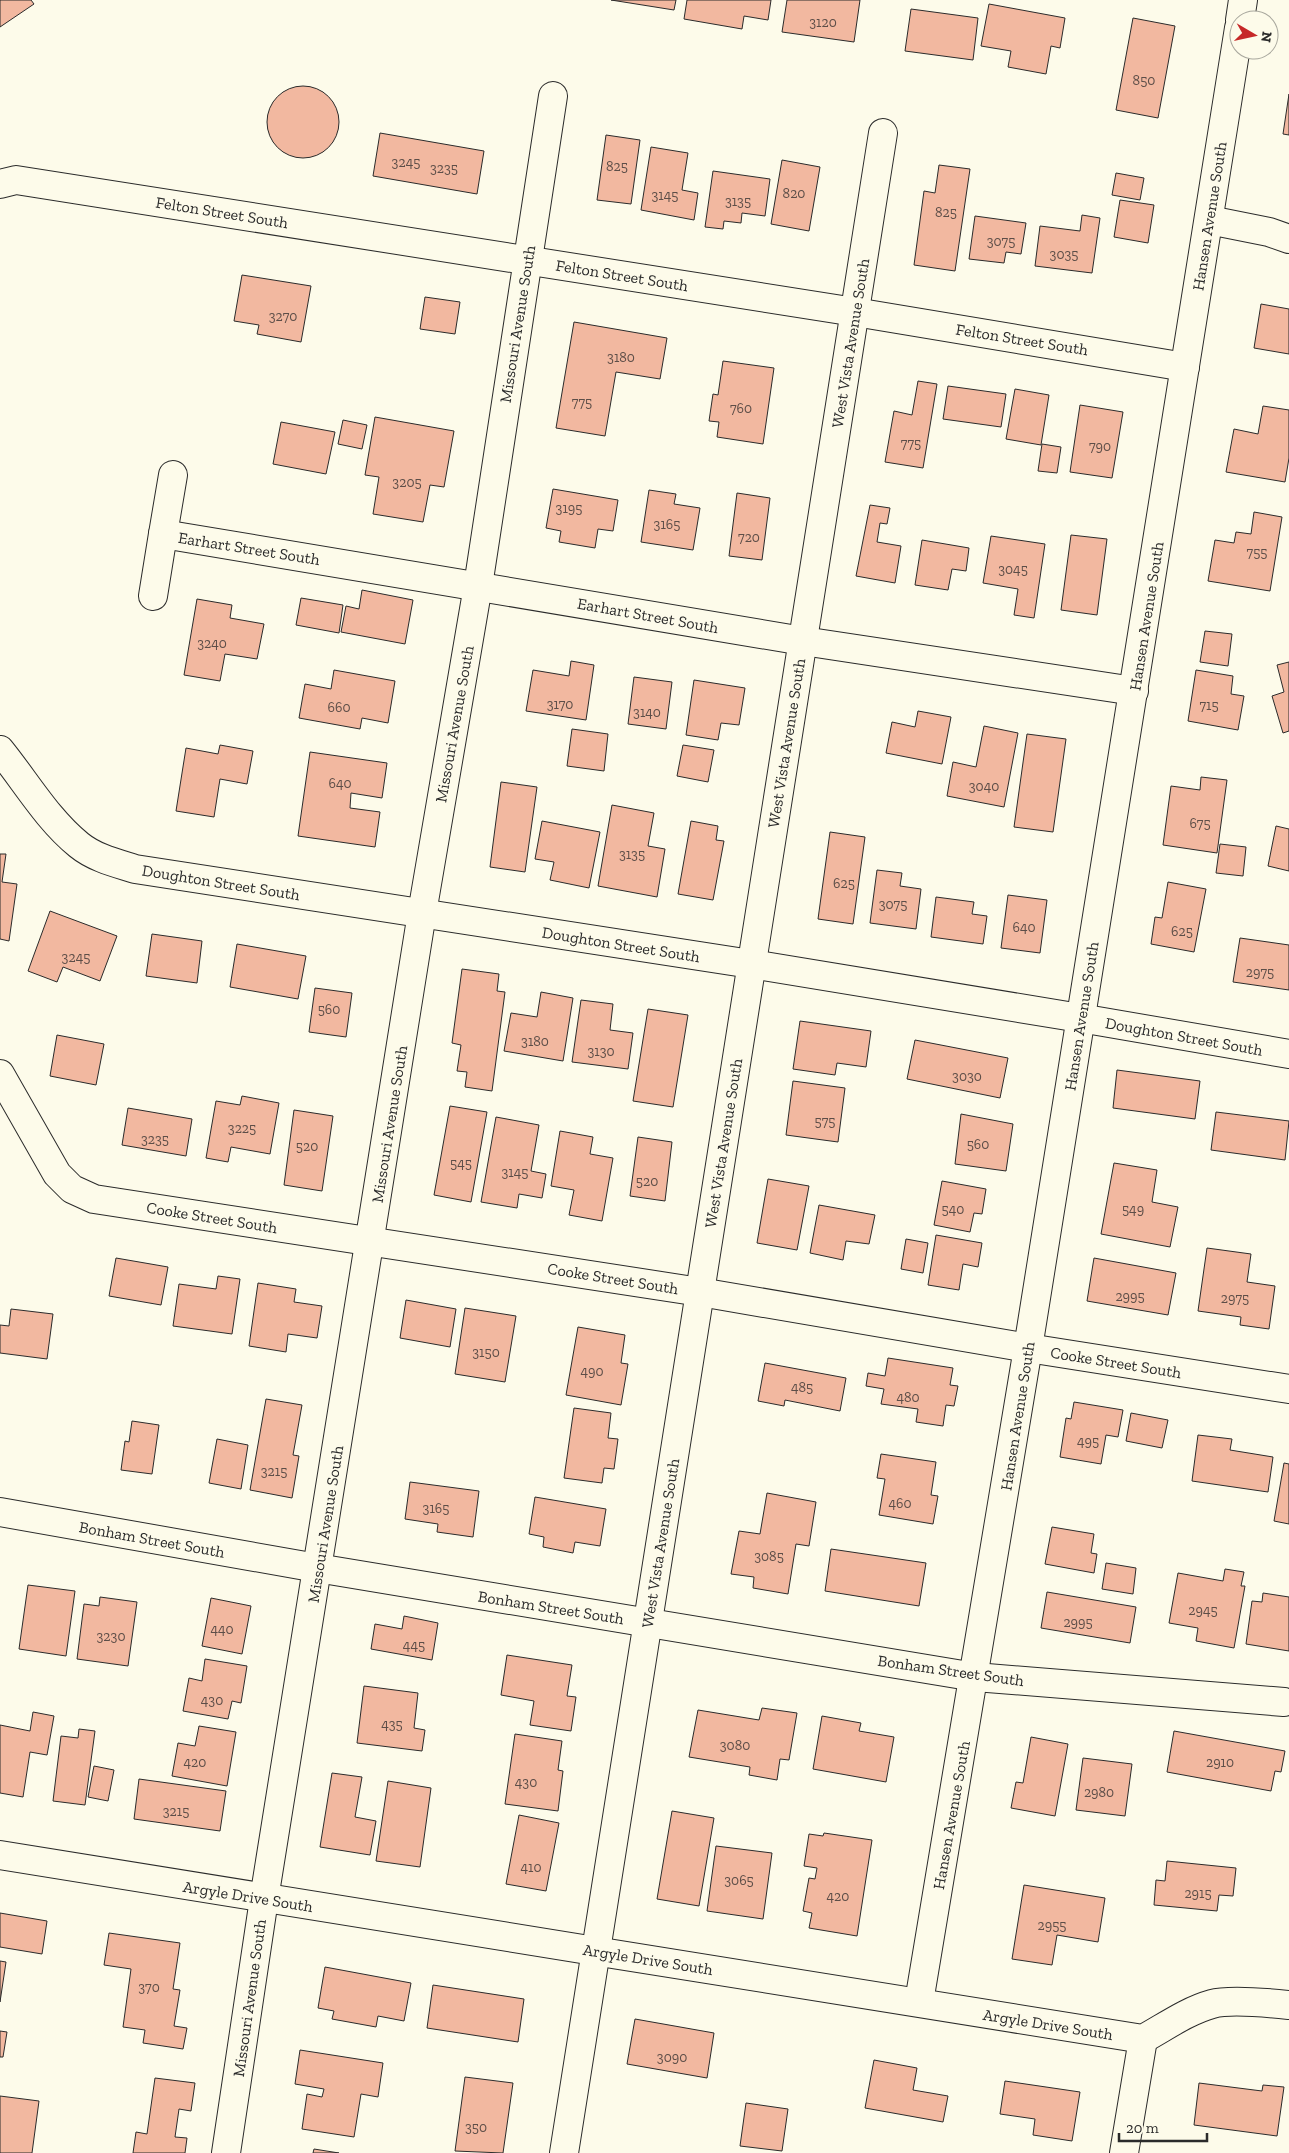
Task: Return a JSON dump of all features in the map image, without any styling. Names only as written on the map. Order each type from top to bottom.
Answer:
[{"type":"street","name":"Hansen Avenue South","points":[[919,2002],[975,1676],[1234,60]]},
{"type":"street","name":"Missouri Avenue South","points":[[226,2153],[264,1900],[422,913],[478,586],[553,96]]},
{"type":"street","name":"West Vista Avenue South","points":[[564,2153],[883,133]]},
{"type":"street","name":"Felton Street South","points":[[0,184],[16,180],[855,312],[1185,367]]},
{"type":"street","points":[[1209,220],[1270,232],[1289,239]]},
{"type":"street","name":"Earhart Street South","points":[[153,596],[173,475]]},
{"type":"street","name":"Earhart Street South","points":[[163,534],[803,641],[1134,691]]},
{"type":"street","name":"Doughton Street South","points":[[0,750],[59,826],[80,846],[104,859],[135,869],[751,964],[1289,1054]]},
{"type":"street","name":"Cooke Street South","points":[[0,1074],[57,1174],[72,1189],[94,1199],[700,1292],[1028,1348],[1289,1389]]},
{"type":"street","name":"Bonham Street South","points":[[0,1512],[317,1568],[975,1676],[1284,1702]]},
{"type":"street","name":"Argyle Drive South","points":[[0,1855],[264,1900],[919,2002],[1143,2039]]},
{"type":"street","points":[[1124,2153],[1143,2039],[1178,2019],[1213,2003],[1264,2002],[1289,2005]]},
{"type":"building","points":[[0,0],[31,0],[34,4],[0,27]]},
{"type":"building","points":[[611,0],[676,0],[674,10]]},
{"type":"building","points":[[687,0],[771,0],[768,20],[744,16],[742,29],[684,19]]},
{"type":"building","points":[[787,0],[860,0],[854,42],[782,32]]},
{"type":"building","points":[[989,4],[1065,18],[1060,48],[1051,46],[1046,74],[1008,67],[1011,51],[981,46]]},
{"type":"building","points":[[911,9],[978,18],[973,60],[905,51]]},
{"type":"building","points":[[1133,18],[1175,26],[1158,118],[1116,110]]},
{"type":"building","points":[[310,86],[329,96],[337,108],[339,122],[337,136],[329,148],[317,156],[296,158],[277,148],[269,136],[267,115],[277,96],[289,88]]},
{"type":"building","points":[[1289,94],[1289,135],[1283,134]]},
{"type":"building","points":[[380,133],[484,151],[477,194],[373,176]]},
{"type":"building","points":[[606,135],[640,140],[631,204],[597,200]]},
{"type":"building","points":[[651,147],[688,153],[682,190],[698,193],[694,220],[641,210]]},
{"type":"building","points":[[782,160],[820,167],[809,231],[771,224]]},
{"type":"building","points":[[939,165],[970,169],[955,271],[914,265],[924,191],[935,193]]},
{"type":"building","points":[[713,171],[770,179],[765,216],[742,213],[741,223],[724,221],[723,229],[705,227]]},
{"type":"building","points":[[1116,173],[1144,178],[1140,200],[1112,195]]},
{"type":"building","points":[[1120,200],[1154,205],[1148,243],[1114,237]]},
{"type":"building","points":[[1082,215],[1100,218],[1092,273],[1035,266],[1040,226],[1080,231]]},
{"type":"building","points":[[975,216],[1026,223],[1021,254],[1006,252],[1004,263],[969,259]]},
{"type":"building","points":[[242,275],[311,286],[301,342],[257,334],[259,325],[234,321]]},
{"type":"building","points":[[425,297],[460,302],[455,334],[420,329]]},
{"type":"building","points":[[1261,304],[1289,309],[1289,354],[1254,348]]},
{"type":"building","points":[[574,322],[667,338],[660,379],[616,372],[605,436],[556,428]]},
{"type":"building","points":[[723,361],[774,368],[763,444],[717,437],[719,422],[709,421],[713,394],[718,395]]},
{"type":"building","points":[[918,381],[937,384],[923,468],[885,462],[894,411],[912,415]]},
{"type":"building","points":[[948,386],[1006,394],[1001,427],[943,419]]},
{"type":"building","points":[[1015,389],[1049,395],[1041,445],[1006,439]]},
{"type":"building","points":[[1080,405],[1123,412],[1112,478],[1070,472]]},
{"type":"building","points":[[1263,406],[1289,410],[1289,458],[1285,482],[1226,472],[1234,429],[1258,434]]},
{"type":"building","points":[[375,417],[454,431],[444,487],[430,485],[423,522],[373,514],[379,477],[365,475]]},
{"type":"building","points":[[343,420],[367,425],[362,449],[338,444]]},
{"type":"building","points":[[281,422],[335,432],[326,474],[273,464]]},
{"type":"building","points":[[1042,444],[1061,447],[1057,473],[1038,471]]},
{"type":"building","points":[[553,489],[618,500],[613,531],[598,529],[595,548],[559,542],[561,531],[546,528]]},
{"type":"building","points":[[649,490],[676,494],[674,504],[700,508],[693,550],[641,542]]},
{"type":"building","points":[[737,493],[770,498],[762,560],[729,556]]},
{"type":"building","points":[[870,505],[890,508],[887,524],[880,523],[877,542],[901,546],[895,583],[856,576]]},
{"type":"building","points":[[1254,512],[1282,517],[1270,591],[1208,581],[1215,540],[1234,543],[1236,532],[1251,534]]},
{"type":"building","points":[[1071,535],[1107,539],[1097,615],[1061,610]]},
{"type":"building","points":[[991,536],[1045,544],[1034,618],[1014,615],[1018,589],[983,583]]},
{"type":"building","points":[[922,540],[969,548],[966,571],[952,569],[948,590],[915,585]]},
{"type":"building","points":[[362,590],[413,600],[405,644],[341,632],[346,606],[359,609]]},
{"type":"building","points":[[301,598],[343,605],[339,633],[296,625]]},
{"type":"building","points":[[197,599],[232,605],[230,618],[264,624],[257,659],[225,654],[220,681],[184,675]]},
{"type":"building","points":[[1205,631],[1232,634],[1228,666],[1200,662]]},
{"type":"building","points":[[571,661],[594,665],[586,720],[526,711],[533,670],[569,676]]},
{"type":"building","points":[[1289,662],[1289,731],[1283,733],[1272,696],[1284,692],[1277,665]]},
{"type":"building","points":[[334,670],[395,681],[388,723],[362,718],[360,729],[299,718],[305,684],[331,689]]},
{"type":"building","points":[[1196,670],[1233,676],[1231,694],[1244,696],[1238,730],[1188,721]]},
{"type":"building","points":[[634,677],[672,682],[666,729],[628,724]]},
{"type":"building","points":[[694,680],[745,688],[739,725],[721,723],[718,740],[686,735]]},
{"type":"building","points":[[918,711],[951,717],[942,764],[886,753],[892,722],[915,727]]},
{"type":"building","points":[[984,726],[1018,733],[1004,807],[947,796],[953,762],[976,767]]},
{"type":"building","points":[[572,729],[608,734],[604,771],[567,766]]},
{"type":"building","points":[[1027,734],[1066,739],[1053,832],[1014,827]]},
{"type":"building","points":[[220,745],[253,751],[247,784],[220,779],[214,817],[176,811],[186,748],[218,754]]},
{"type":"building","points":[[683,745],[714,750],[708,782],[677,776]]},
{"type":"building","points":[[310,752],[387,763],[382,798],[351,793],[350,808],[380,812],[375,847],[298,836]]},
{"type":"building","points":[[1201,777],[1227,780],[1217,853],[1163,845],[1171,786],[1200,790]]},
{"type":"building","points":[[501,782],[537,787],[525,872],[490,867]]},
{"type":"building","points":[[612,805],[654,813],[648,846],[665,849],[657,897],[598,886]]},
{"type":"building","points":[[542,821],[600,832],[589,888],[550,880],[554,862],[535,859]]},
{"type":"building","points":[[691,821],[718,826],[716,840],[724,841],[713,900],[678,894]]},
{"type":"building","points":[[1276,826],[1289,829],[1289,871],[1268,866]]},
{"type":"building","points":[[830,832],[865,837],[853,924],[818,919]]},
{"type":"building","points":[[1220,844],[1246,847],[1243,876],[1216,873]]},
{"type":"building","points":[[0,854],[6,854],[2,882],[17,884],[9,941],[0,939]]},
{"type":"building","points":[[877,870],[902,873],[900,886],[921,889],[916,929],[870,923]]},
{"type":"building","points":[[1168,882],[1206,889],[1194,952],[1151,944],[1155,917],[1162,918]]},
{"type":"building","points":[[1008,895],[1047,900],[1040,953],[1001,948]]},
{"type":"building","points":[[936,897],[974,902],[972,914],[987,916],[983,944],[931,937]]},
{"type":"building","points":[[50,911],[117,936],[100,981],[63,967],[57,982],[28,971]]},
{"type":"building","points":[[152,934],[202,941],[197,983],[146,976]]},
{"type":"building","points":[[1240,938],[1289,945],[1289,990],[1233,982]]},
{"type":"building","points":[[237,944],[306,956],[298,999],[230,987]]},
{"type":"building","points":[[462,969],[499,974],[497,991],[505,992],[492,1091],[465,1087],[467,1072],[457,1071],[461,1045],[452,1043]]},
{"type":"building","points":[[315,988],[352,993],[346,1037],[309,1032]]},
{"type":"building","points":[[541,992],[573,998],[563,1061],[504,1051],[511,1013],[537,1017]]},
{"type":"building","points":[[581,1000],[613,1004],[610,1030],[633,1033],[628,1069],[572,1062]]},
{"type":"building","points":[[648,1009],[688,1015],[673,1107],[633,1101]]},
{"type":"building","points":[[800,1021],[871,1031],[866,1067],[837,1063],[835,1075],[793,1069]]},
{"type":"building","points":[[57,1035],[104,1044],[96,1085],[50,1076]]},
{"type":"building","points":[[915,1040],[1008,1058],[1000,1098],[907,1079]]},
{"type":"building","points":[[1117,1070],[1200,1081],[1195,1119],[1113,1108]]},
{"type":"building","points":[[793,1081],[845,1088],[838,1142],[786,1135]]},
{"type":"building","points":[[242,1096],[279,1103],[270,1154],[231,1147],[228,1162],[206,1158],[216,1101],[240,1105]]},
{"type":"building","points":[[450,1106],[487,1112],[471,1202],[434,1195]]},
{"type":"building","points":[[128,1108],[192,1119],[186,1156],[122,1145]]},
{"type":"building","points":[[294,1110],[333,1116],[322,1191],[284,1185]]},
{"type":"building","points":[[1216,1112],[1289,1121],[1285,1160],[1211,1150]]},
{"type":"building","points":[[961,1114],[1013,1124],[1006,1171],[955,1164]]},
{"type":"building","points":[[496,1117],[539,1125],[531,1171],[546,1174],[542,1198],[519,1194],[517,1208],[481,1202]]},
{"type":"building","points":[[560,1131],[593,1137],[590,1154],[613,1158],[602,1221],[569,1215],[574,1190],[551,1186]]},
{"type":"building","points":[[638,1137],[672,1142],[665,1201],[630,1196]]},
{"type":"building","points":[[1114,1163],[1157,1170],[1152,1202],[1178,1207],[1170,1247],[1101,1234]]},
{"type":"building","points":[[768,1179],[809,1186],[797,1250],[757,1243]]},
{"type":"building","points":[[942,1181],[986,1189],[982,1214],[974,1213],[970,1232],[934,1225]]},
{"type":"building","points":[[819,1205],[875,1215],[869,1244],[846,1241],[843,1260],[810,1253]]},
{"type":"building","points":[[936,1235],[982,1243],[978,1267],[963,1264],[959,1290],[928,1285]]},
{"type":"building","points":[[906,1239],[928,1243],[923,1273],[901,1269]]},
{"type":"building","points":[[1207,1248],[1251,1254],[1247,1282],[1275,1286],[1269,1329],[1240,1325],[1241,1317],[1198,1311]]},
{"type":"building","points":[[116,1258],[168,1267],[161,1305],[109,1296]]},
{"type":"building","points":[[1094,1258],[1176,1273],[1168,1315],[1087,1301]]},
{"type":"building","points":[[218,1276],[240,1279],[232,1334],[173,1326],[179,1284],[216,1289]]},
{"type":"building","points":[[258,1283],[296,1289],[294,1302],[322,1306],[317,1338],[288,1334],[286,1352],[249,1346]]},
{"type":"building","points":[[406,1300],[456,1309],[450,1347],[400,1338]]},
{"type":"building","points":[[465,1308],[516,1316],[505,1382],[455,1374]]},
{"type":"building","points":[[11,1309],[53,1314],[47,1359],[0,1353],[0,1325],[9,1326]]},
{"type":"building","points":[[578,1327],[625,1335],[621,1363],[628,1364],[621,1405],[566,1395]]},
{"type":"building","points":[[888,1358],[953,1368],[950,1385],[958,1386],[954,1406],[946,1405],[943,1426],[916,1422],[918,1409],[881,1404],[884,1389],[866,1386],[868,1373],[885,1376]]},
{"type":"building","points":[[765,1363],[846,1378],[840,1411],[785,1400],[784,1406],[758,1401]]},
{"type":"building","points":[[266,1399],[302,1405],[293,1455],[299,1456],[292,1498],[250,1490]]},
{"type":"building","points":[[1074,1402],[1123,1410],[1118,1437],[1106,1435],[1101,1464],[1060,1457],[1066,1418],[1071,1419]]},
{"type":"building","points":[[574,1408],[611,1413],[608,1438],[618,1439],[614,1469],[604,1468],[602,1483],[564,1478]]},
{"type":"building","points":[[1131,1413],[1168,1420],[1162,1448],[1126,1441]]},
{"type":"building","points":[[132,1421],[159,1425],[152,1474],[121,1470],[125,1441],[129,1442]]},
{"type":"building","points":[[1198,1435],[1232,1439],[1230,1450],[1273,1457],[1268,1492],[1192,1481]]},
{"type":"building","points":[[217,1439],[248,1445],[241,1489],[209,1483]]},
{"type":"building","points":[[881,1454],[936,1462],[931,1495],[938,1496],[933,1524],[879,1515],[885,1479],[877,1478]]},
{"type":"building","points":[[1284,1463],[1289,1464],[1289,1524],[1274,1521]]},
{"type":"building","points":[[410,1482],[479,1491],[473,1537],[437,1532],[438,1524],[405,1519]]},
{"type":"building","points":[[767,1493],[816,1502],[809,1546],[796,1544],[788,1594],[753,1588],[754,1577],[731,1574],[739,1531],[760,1534]]},
{"type":"building","points":[[535,1497],[606,1509],[600,1546],[575,1542],[573,1553],[543,1547],[544,1537],[529,1534]]},
{"type":"building","points":[[1052,1527],[1094,1534],[1091,1553],[1097,1554],[1094,1573],[1045,1564]]},
{"type":"building","points":[[831,1549],[926,1563],[919,1606],[825,1591]]},
{"type":"building","points":[[1106,1563],[1136,1568],[1133,1594],[1102,1589]]},
{"type":"building","points":[[1225,1569],[1244,1572],[1241,1586],[1245,1586],[1234,1648],[1196,1641],[1198,1628],[1169,1623],[1178,1573],[1223,1581]]},
{"type":"building","points":[[28,1585],[75,1591],[66,1656],[19,1649]]},
{"type":"building","points":[[1047,1592],[1136,1607],[1130,1643],[1041,1628]]},
{"type":"building","points":[[1263,1593],[1289,1597],[1289,1651],[1246,1644],[1252,1601],[1262,1602]]},
{"type":"building","points":[[100,1597],[137,1602],[128,1666],[77,1659],[84,1604],[99,1606]]},
{"type":"building","points":[[211,1598],[251,1606],[242,1654],[202,1646]]},
{"type":"building","points":[[404,1616],[438,1623],[432,1660],[371,1649],[375,1624],[402,1629]]},
{"type":"building","points":[[507,1655],[572,1665],[567,1696],[576,1697],[571,1731],[530,1725],[534,1701],[501,1695]]},
{"type":"building","points":[[205,1659],[247,1666],[241,1703],[232,1701],[228,1719],[183,1711],[189,1678],[202,1681]]},
{"type":"building","points":[[364,1686],[418,1693],[414,1728],[425,1730],[422,1751],[357,1743]]},
{"type":"building","points":[[762,1708],[797,1713],[789,1760],[780,1759],[777,1780],[749,1775],[750,1767],[689,1757],[698,1710],[759,1720]]},
{"type":"building","points":[[33,1712],[54,1716],[47,1755],[30,1752],[23,1797],[0,1793],[0,1725],[30,1731]]},
{"type":"building","points":[[822,1716],[861,1723],[859,1731],[894,1737],[886,1782],[813,1769]]},
{"type":"building","points":[[199,1726],[236,1732],[227,1786],[172,1776],[178,1743],[195,1746]]},
{"type":"building","points":[[79,1729],[95,1731],[85,1805],[53,1801],[61,1736],[78,1738]]},
{"type":"building","points":[[1174,1731],[1285,1751],[1281,1772],[1275,1771],[1271,1791],[1167,1772]]},
{"type":"building","points":[[515,1734],[562,1741],[558,1770],[563,1771],[558,1811],[505,1804]]},
{"type":"building","points":[[1031,1737],[1068,1744],[1055,1816],[1011,1808],[1016,1782],[1023,1783]]},
{"type":"building","points":[[1083,1758],[1132,1764],[1125,1816],[1076,1810]]},
{"type":"building","points":[[94,1766],[114,1770],[108,1801],[88,1797]]},
{"type":"building","points":[[332,1773],[362,1777],[355,1817],[376,1821],[370,1855],[320,1847]]},
{"type":"building","points":[[139,1779],[226,1791],[220,1831],[134,1819]]},
{"type":"building","points":[[388,1781],[431,1788],[420,1867],[376,1861]]},
{"type":"building","points":[[672,1811],[714,1818],[699,1906],[657,1899]]},
{"type":"building","points":[[519,1815],[559,1823],[546,1891],[506,1884]]},
{"type":"building","points":[[824,1833],[872,1840],[857,1936],[809,1928],[812,1913],[803,1911],[809,1878],[815,1879],[817,1868],[804,1866],[809,1834],[823,1836]]},
{"type":"building","points":[[716,1846],[772,1853],[763,1919],[707,1911]]},
{"type":"building","points":[[1167,1861],[1236,1868],[1233,1896],[1219,1895],[1217,1911],[1154,1905],[1156,1880],[1165,1881]]},
{"type":"building","points":[[1024,1885],[1105,1898],[1098,1942],[1057,1935],[1052,1965],[1012,1959]]},
{"type":"building","points":[[0,1913],[47,1921],[42,1954],[0,1947]]},
{"type":"building","points":[[109,1933],[180,1943],[173,1989],[180,1990],[174,2026],[187,2028],[183,2049],[143,2043],[145,2030],[123,2027],[131,1969],[104,1965]]},
{"type":"building","points":[[0,1961],[6,1962],[0,2002]]},
{"type":"building","points":[[325,1967],[411,1983],[404,2021],[378,2016],[376,2027],[332,2019],[334,2011],[318,2008]]},
{"type":"building","points":[[433,1985],[524,1999],[518,2042],[427,2028]]},
{"type":"building","points":[[635,2019],[714,2033],[707,2078],[627,2064]]},
{"type":"building","points":[[0,2031],[7,2032],[3,2057],[0,2057]]},
{"type":"building","points":[[300,2050],[383,2063],[378,2097],[361,2094],[354,2137],[302,2129],[307,2094],[322,2097],[324,2089],[295,2084]]},
{"type":"building","points":[[874,2060],[917,2068],[913,2090],[948,2096],[943,2122],[865,2108]]},
{"type":"building","points":[[465,2077],[513,2083],[503,2153],[455,2151]]},
{"type":"building","points":[[155,2078],[195,2083],[191,2111],[179,2109],[175,2137],[187,2138],[185,2153],[133,2153],[136,2132],[147,2134]]},
{"type":"building","points":[[1005,2081],[1080,2092],[1072,2141],[1033,2135],[1035,2119],[1000,2114]]},
{"type":"building","points":[[1199,2083],[1262,2091],[1263,2085],[1284,2087],[1277,2136],[1194,2125]]},
{"type":"building","points":[[0,2096],[39,2101],[32,2153],[0,2153]]},
{"type":"building","points":[[746,2103],[788,2109],[782,2151],[740,2146]]},
{"type":"building","points":[[314,2149],[339,2153],[313,2153]]}]
